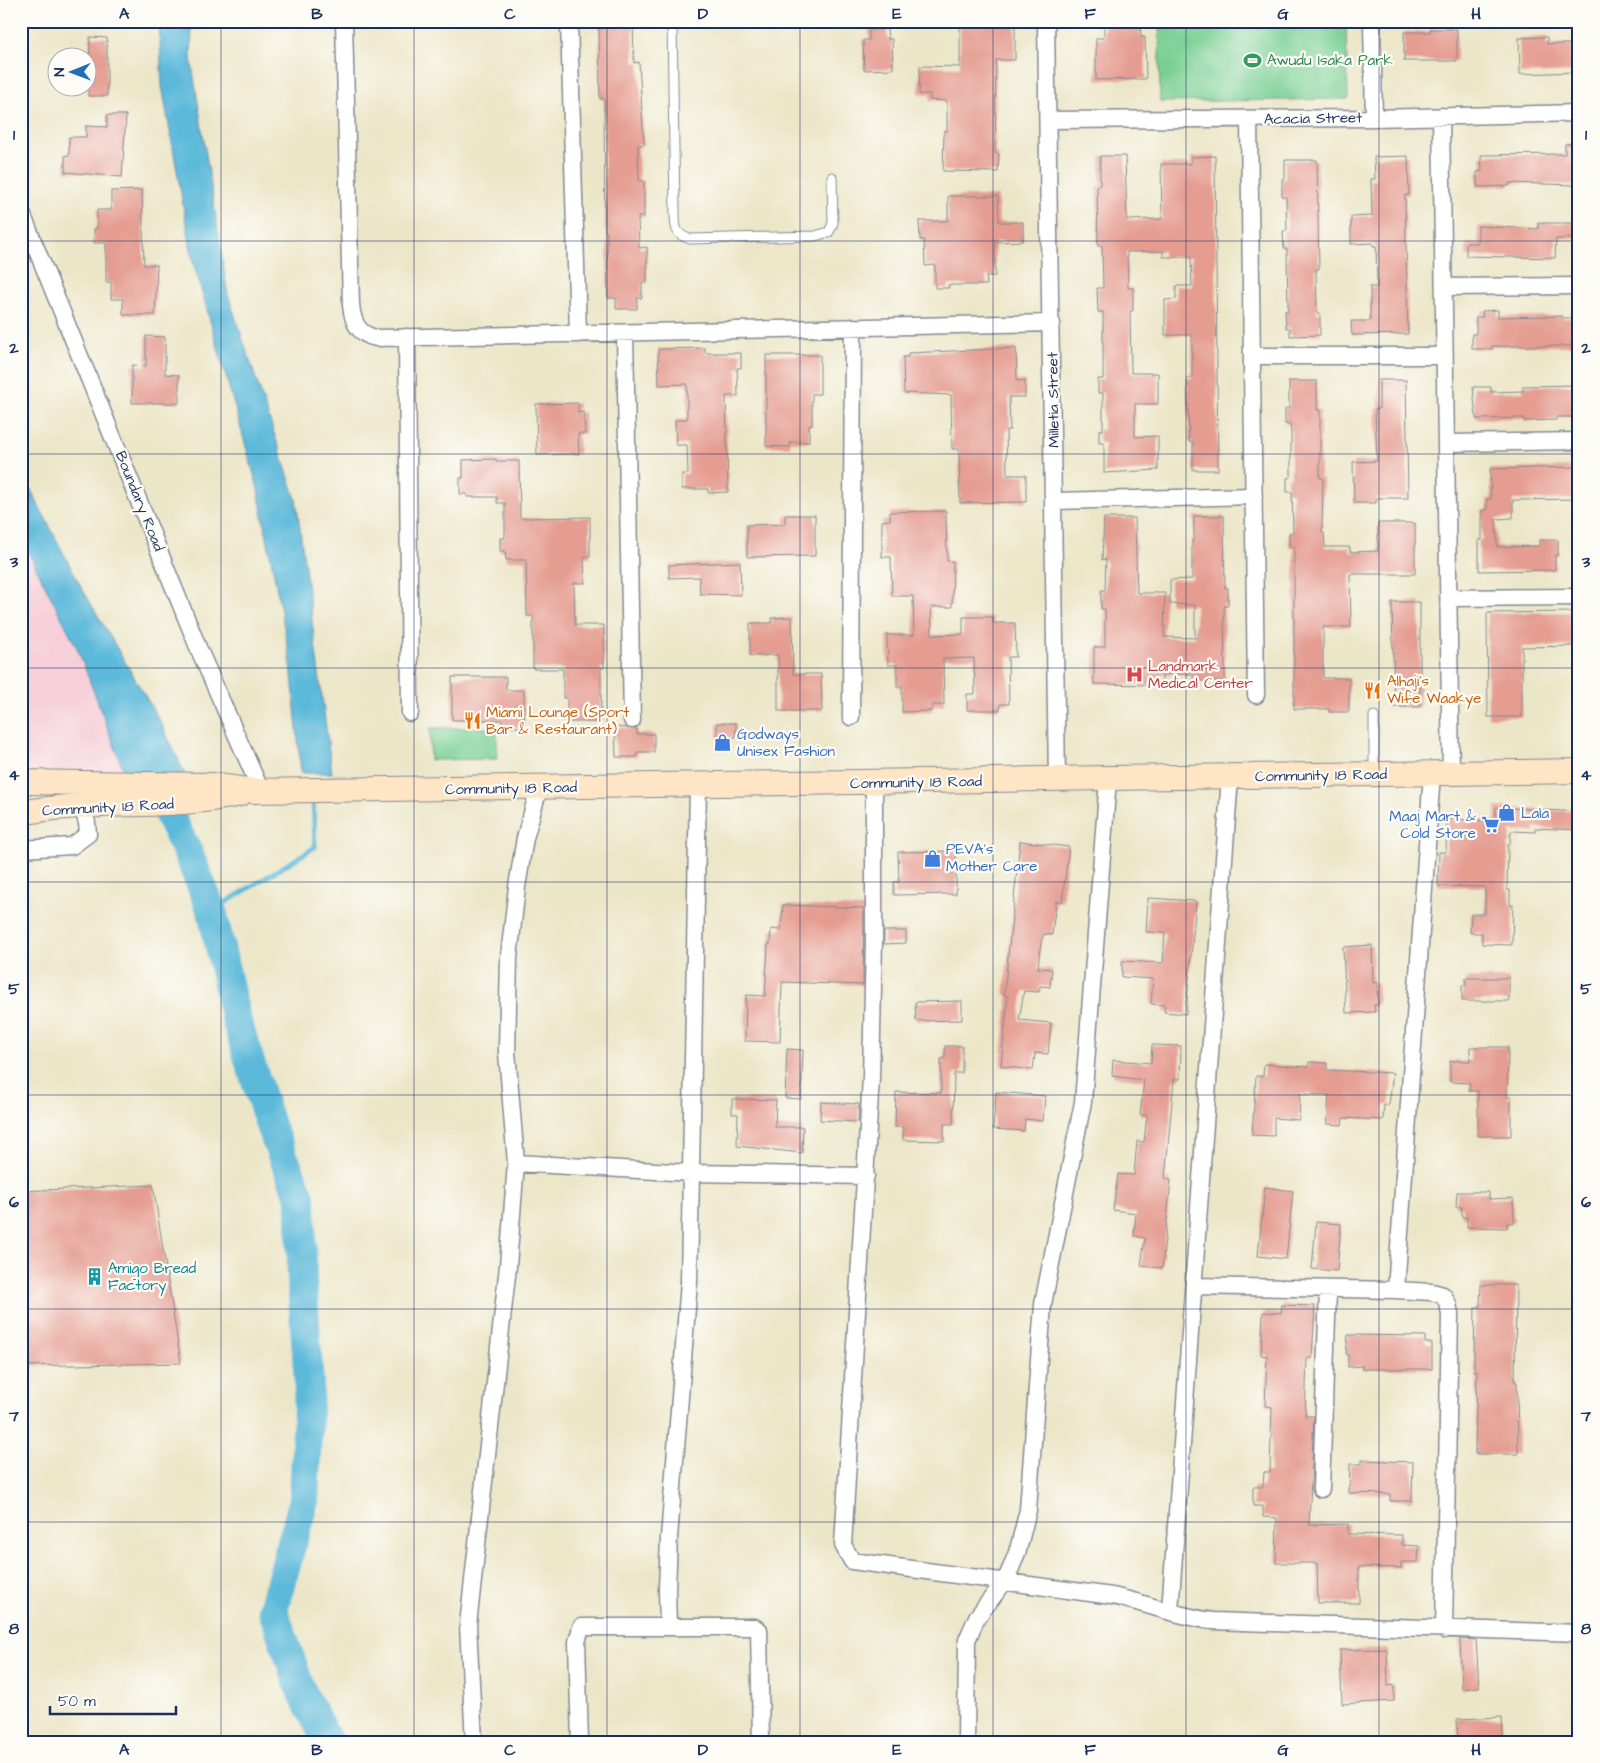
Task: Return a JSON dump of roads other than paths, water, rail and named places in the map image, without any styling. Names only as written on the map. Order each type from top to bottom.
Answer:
[{"type":"main road","name":"Community 18 Road","points":[[21,813],[210,793],[257,791],[698,786],[1579,771]]},
{"type":"main road","name":"Community 18 Road","points":[[21,782],[100,782],[210,793]]},
{"type":"street","points":[[344,21],[352,316],[360,332],[368,336],[578,334],[1052,322]]},
{"type":"street","points":[[569,21],[578,334]]},
{"type":"street","name":"Milletia Street","points":[[1046,21],[1055,501],[1057,780]]},
{"type":"street","points":[[1372,21],[1374,118]]},
{"type":"street","name":"Acacia Street","points":[[1048,120],[1374,118],[1579,113]]},
{"type":"street","points":[[1396,1290],[1442,773],[1449,598],[1441,116]]},
{"type":"street","points":[[1248,119],[1256,695]]},
{"type":"street","name":"Boundary Road","points":[[21,211],[257,791]]},
{"type":"street","points":[[1444,288],[1579,286]]},
{"type":"street","points":[[851,717],[853,327]]},
{"type":"street","points":[[625,333],[632,720]]},
{"type":"street","points":[[407,337],[410,713]]},
{"type":"street","points":[[1252,356],[1444,356]]},
{"type":"street","points":[[1446,443],[1579,441]]},
{"type":"street","points":[[1055,501],[1254,496]]},
{"type":"street","points":[[1449,598],[1579,597]]},
{"type":"street","points":[[1170,1611],[1230,776]]},
{"type":"street","points":[[966,1742],[967,1640],[977,1617],[1004,1581],[1018,1550],[1028,1510],[1043,1304],[1083,1102],[1108,779]]},
{"type":"street","points":[[874,782],[874,1010],[866,1176],[843,1545],[852,1561],[1126,1599],[1194,1618],[1238,1623],[1579,1633]]},
{"type":"street","points":[[668,1626],[669,1538],[689,1282],[698,786]]},
{"type":"street","points":[[474,1742],[468,1626],[508,1266],[516,1163],[507,1052],[509,965],[518,877],[525,838],[540,788]]},
{"type":"street","points":[[21,850],[72,846],[79,842],[88,834],[90,807]]},
{"type":"street","points":[[516,1163],[691,1173],[866,1176]]},
{"type":"street","points":[[1194,1286],[1396,1290],[1432,1292],[1443,1296],[1448,1304],[1444,1630]]},
{"type":"street","points":[[1321,1489],[1328,1290]]},
{"type":"street","points":[[580,1742],[577,1642],[581,1627],[668,1626],[754,1627],[759,1630],[761,1742]]},
{"type":"lane","points":[[672,21],[675,212],[676,229],[680,236],[690,239],[709,239],[815,236],[828,232],[832,223],[832,177]]},
{"type":"lane","points":[[1374,716],[1374,774]]},
{"type":"water","points":[[159,21],[192,21],[191,58],[228,295],[296,499],[332,773],[301,773],[291,664],[257,485],[193,261],[162,86]]},
{"type":"water","points":[[21,471],[81,587],[161,723],[185,774],[125,774],[78,650],[21,538]]},
{"type":"waterway","points":[[151,778],[188,853],[212,911],[235,1015],[271,1128],[301,1199],[302,1281],[309,1384],[304,1500],[273,1610],[302,1693],[328,1742]]},
{"type":"waterway","points":[[212,911],[315,847],[313,798]]},
{"type":"place","name":"Awudu Isaka Park","points":[[1253,60]]},
{"type":"place","name":"Landmark Medical Center","points":[[1134,675]]},
{"type":"place","name":"Alhaji’s Wife Waakye","points":[[1373,690]]},
{"type":"place","name":"Miami Lounge (Sport Bar & Restaurant)","points":[[472,721]]},
{"type":"place","name":"Godways Unisex Fashion","points":[[723,743]]},
{"type":"place","name":"Lala","points":[[1507,813]]},
{"type":"place","name":"Maaj Mart & Cold Store","points":[[1490,825]]},
{"type":"place","name":"PEVA’s Mother Care","points":[[932,858]]},
{"type":"place","name":"Amigo Bread Factory","points":[[94,1277]]}]
